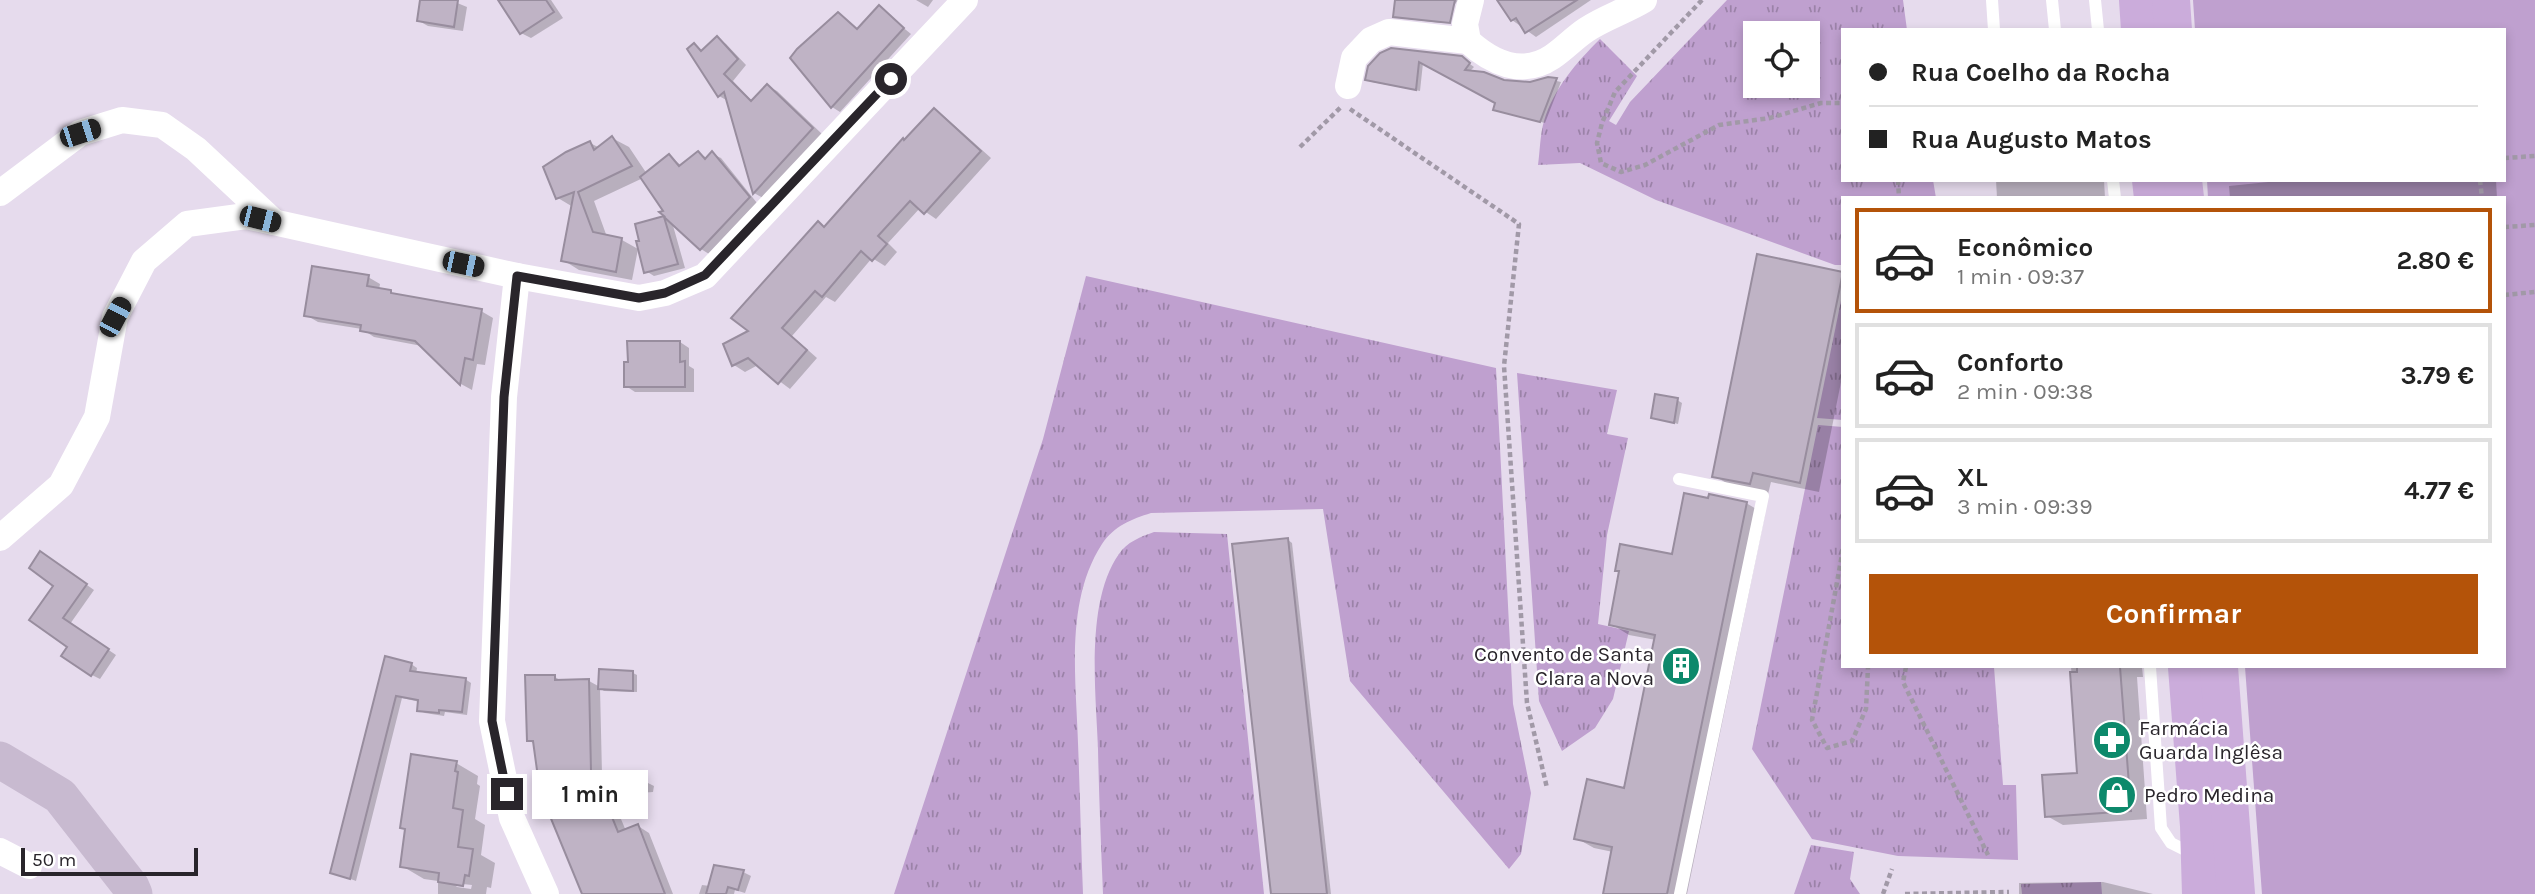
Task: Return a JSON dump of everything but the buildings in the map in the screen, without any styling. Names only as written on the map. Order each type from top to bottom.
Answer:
[{"type":"main road","points":[[2138,0],[2140,28]]},
{"type":"main road","points":[[2171,0],[2173,28]]},
{"type":"main road","points":[[2187,668],[2201,876]]},
{"type":"main road","points":[[2219,668],[2236,894]]},
{"type":"street","points":[[0,538],[61,485],[96,417],[115,317],[144,261],[187,224],[246,216],[517,276],[639,298],[665,293],[705,275],[965,0]]},
{"type":"street","points":[[1468,41],[1465,24],[1471,0]]},
{"type":"street","points":[[1348,86],[1353,58],[1371,40],[1389,32],[1468,41],[1484,56],[1497,63],[1534,65],[1550,58],[1587,29],[1643,0]]},
{"type":"street","points":[[0,193],[80,133],[121,120],[162,125],[196,149],[275,223]]},
{"type":"street","points":[[517,276],[504,397],[492,721],[512,818],[546,894]]},
{"type":"street","points":[[0,761],[60,796],[134,894]]},
{"type":"street","points":[[0,851],[29,866]]},
{"type":"lane","points":[[1992,0],[1994,28]]},
{"type":"lane","points":[[2052,0],[2055,28]]},
{"type":"lane","points":[[2095,0],[2098,28]]},
{"type":"lane","points":[[1679,479],[1763,496],[1680,894]]},
{"type":"lane","points":[[2150,668],[2161,828],[2201,876]]},
{"type":"path","points":[[1702,0],[1615,92],[1597,143],[1601,163],[1621,172],[1645,165],[1719,125],[1770,118],[1821,103],[1841,103]]},
{"type":"path","points":[[1300,146],[1343,104],[1519,224],[1504,366],[1527,703],[1547,788]]},
{"type":"path","points":[[2506,158],[2535,156]]},
{"type":"path","points":[[2506,227],[2535,225]]},
{"type":"path","points":[[2506,295],[2535,292]]},
{"type":"path","points":[[1841,560],[1812,720],[1827,748],[1852,741],[1866,709],[1868,668]]},
{"type":"path","points":[[1906,668],[1903,682],[1988,855]]},
{"type":"path","points":[[1884,894],[1892,869]]},
{"type":"path","points":[[1905,894],[2009,892]]},
{"type":"green space","points":[[1727,0],[1903,0],[1907,28],[1841,28],[1841,182],[1933,182],[1936,196],[1841,196],[1841,265],[1835,265],[1656,200],[1580,163],[1538,165],[1548,109],[1574,67],[1600,39],[1637,76],[1609,121],[1616,125],[1630,102]]},
{"type":"green space","points":[[2193,0],[2535,0],[2535,894],[2262,894],[2245,668],[2506,668],[2506,196],[2208,196],[2207,182],[2506,182],[2506,28],[2195,28]]},
{"type":"green space","points":[[1086,276],[1496,368],[1513,704],[1531,793],[1521,854],[1509,869],[1350,681],[1323,509],[1151,513],[1130,521],[1107,538],[1090,566],[1082,590],[1075,641],[1075,667],[1083,894],[894,894],[1043,439]]},
{"type":"green space","points":[[1841,301],[1841,420],[1817,418]]},
{"type":"green space","points":[[1517,373],[1617,390],[1607,434],[1628,438],[1607,535],[1598,624],[1629,631],[1613,699],[1595,728],[1562,751],[1539,701]]},
{"type":"green space","points":[[1818,425],[1841,427],[1841,668],[1994,668],[2003,785],[2016,785],[2018,860],[1898,856],[1812,839],[1752,749]]},
{"type":"green space","points":[[1154,532],[1227,534],[1264,894],[1103,894],[1095,675],[1097,622],[1108,574],[1119,554],[1130,543]]},
{"type":"green space","points":[[1811,845],[1854,852],[1850,879],[1860,894],[1794,894]]},
{"type":"green space","points":[[2101,882],[2102,894],[2022,894],[2021,884]]},
{"type":"place","name":"Convento de Santa Clara a Nova","points":[[1681,666]]},
{"type":"place","name":"Farmácia Guarda Inglêsa","points":[[2112,740]]},
{"type":"place","name":"Pedro Medina","points":[[2117,795]]},
{"type":"route","points":[[507,794],[492,721],[505,377],[517,276],[639,298],[665,293],[705,275],[891,79]]}]
